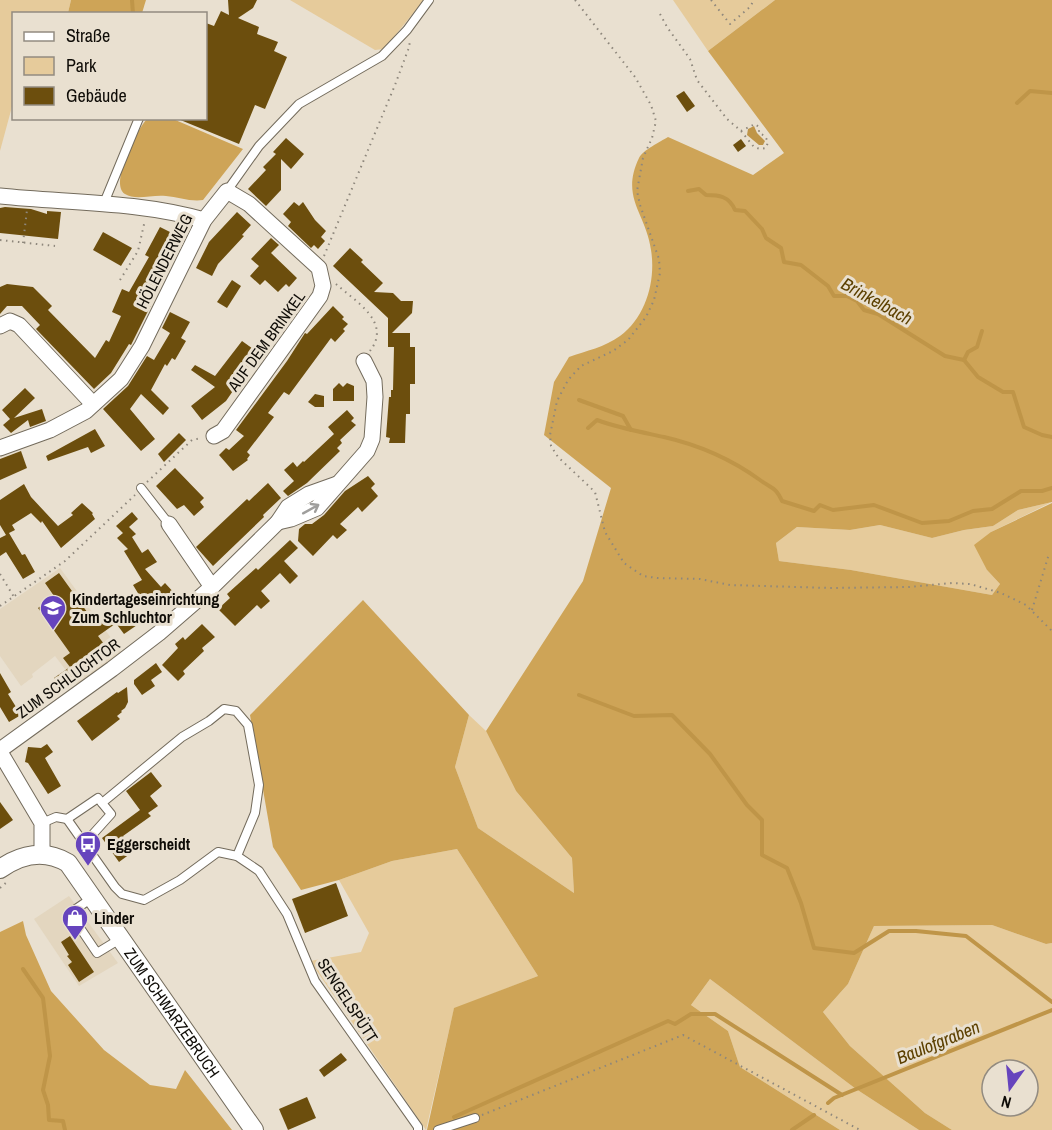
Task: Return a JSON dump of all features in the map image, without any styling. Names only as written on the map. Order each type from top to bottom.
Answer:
[{"type":"street","name":"HÖLENDERWEG","points":[[0,448],[50,430],[86,411],[121,380],[132,364],[204,220],[227,191]]},
{"type":"street","points":[[227,191],[249,204],[319,268]]},
{"type":"street","points":[[0,196],[148,208],[204,220]]},
{"type":"street","name":"AUF DEM BRINKEL","points":[[214,436],[223,431],[321,296],[323,286],[319,268]]},
{"type":"street","points":[[0,326],[10,321],[19,325],[93,404]]},
{"type":"street","name":"ZUM SCHLUCHTOR","points":[[0,751],[159,633],[212,587],[278,522],[288,507],[309,494],[338,484],[367,450],[372,439],[375,406],[374,381],[364,361]]},
{"type":"street","points":[[169,525],[212,587]]},
{"type":"street","points":[[0,751],[42,824],[42,854],[24,857],[0,869]]},
{"type":"street","name":"ZUM SCHWARZEBRUCH","points":[[42,854],[57,856],[68,863],[254,1130]]},
{"type":"lane","name":"HÖLENDERWEG","points":[[227,191],[260,146],[299,104],[382,56],[407,30],[429,0]]},
{"type":"lane","points":[[104,203],[138,120]]},
{"type":"lane","points":[[141,488],[169,525]]},
{"type":"lane","points":[[67,819],[122,894],[144,900],[180,880],[218,852],[237,856],[255,813],[259,785],[248,725],[236,711],[224,709],[182,738],[102,803]]},
{"type":"lane","points":[[42,824],[56,817],[67,819],[98,798],[111,814],[84,844]]},
{"type":"lane","name":"SENGELSPÜTT","points":[[237,856],[259,872],[287,914],[315,981],[418,1130]]},
{"type":"lane","points":[[92,898],[70,913],[97,953],[120,939]]},
{"type":"lane","points":[[438,1130],[475,1118]]},
{"type":"path","points":[[575,0],[634,77],[651,105],[656,121],[652,138],[643,158],[638,191],[640,205],[659,259],[660,273],[654,300],[642,322],[628,340],[613,351],[581,366],[568,380],[557,401],[549,435],[550,446],[558,457],[595,492],[605,532],[624,563],[643,576],[700,579],[730,585],[830,588],[970,584],[1001,593],[1032,610],[1052,631]]},
{"type":"path","points":[[711,0],[730,24],[750,7],[754,0]]},
{"type":"path","points":[[660,14],[690,59],[697,80],[727,119],[754,147],[766,148],[768,142],[765,136],[759,133],[759,127],[755,124],[741,131]]},
{"type":"path","points":[[364,361],[377,342],[378,328],[371,315],[319,268],[408,50],[410,39],[407,30]]},
{"type":"path","points":[[23,243],[28,199]]},
{"type":"path","points":[[120,280],[138,251],[148,208]]},
{"type":"path","points":[[0,240],[56,246]]},
{"type":"path","points":[[0,606],[65,561],[192,440],[214,436]]},
{"type":"path","points":[[1032,610],[1049,554]]},
{"type":"path","points":[[0,574],[14,597]]},
{"type":"path","points":[[475,1118],[683,1035],[860,1130]]},
{"type":"shaded area","points":[[71,0],[146,0],[142,12],[68,12]]},
{"type":"shaded area","points":[[775,0],[1052,0],[1052,502],[1018,510],[993,526],[932,538],[880,525],[850,530],[797,527],[776,543],[779,561],[851,570],[992,595],[1000,584],[987,570],[974,545],[991,532],[1052,503],[1052,943],[1046,944],[992,925],[874,926],[848,984],[823,1012],[850,1046],[925,1113],[952,1130],[919,1130],[856,1089],[710,979],[691,1005],[728,1031],[740,1067],[840,1130],[427,1130],[454,1008],[538,976],[457,849],[392,861],[339,880],[301,890],[273,847],[250,715],[363,600],[469,715],[455,767],[478,828],[574,893],[572,858],[516,791],[486,731],[583,581],[611,488],[544,435],[554,382],[569,357],[608,343],[620,336],[637,319],[643,308],[650,285],[652,262],[648,237],[633,195],[634,172],[641,155],[668,137],[753,175],[784,153],[708,51]]},
{"type":"shaded area","points":[[146,120],[175,120],[243,149],[203,200],[129,196],[121,188],[120,179],[131,144]]},
{"type":"shaded area","points":[[754,126],[765,141],[763,145],[759,145],[747,135],[748,129]]},
{"type":"shaded area","name":"Kindertageseinrichtung Zum Schluchtor","points":[[60,568],[122,653],[78,686],[55,656],[21,686],[0,656],[0,609]]},
{"type":"shaded area","points":[[69,896],[118,963],[79,986],[34,919]]},
{"type":"shaded area","points":[[23,921],[26,935],[51,991],[104,1050],[150,1085],[176,1089],[185,1070],[232,1130],[0,1130],[0,932]]},
{"type":"green space","points":[[0,0],[71,0],[68,12],[12,12],[12,107],[0,151]]},
{"type":"green space","points":[[290,0],[424,0],[384,49],[375,50]]},
{"type":"green space","points":[[673,0],[775,0],[708,51]]},
{"type":"green space","points":[[1052,502],[991,532],[987,570],[1000,584],[992,595],[851,570],[779,561],[776,543],[797,527],[850,530],[880,525],[932,538],[993,526],[1018,510]]},
{"type":"green space","points":[[469,715],[486,731],[516,791],[572,858],[574,893],[478,828],[455,767]]},
{"type":"green space","points":[[457,849],[538,976],[454,1009],[426,1130],[310,961],[361,952],[369,933],[339,880],[392,861]]},
{"type":"green space","points":[[992,925],[1046,944],[1052,943],[1052,1130],[952,1130],[925,1113],[850,1046],[823,1012],[848,984],[874,926]]},
{"type":"green space","points":[[710,979],[856,1089],[919,1130],[840,1130],[740,1067],[728,1031],[691,1005]]},
{"type":"building","points":[[228,0],[257,0],[253,8],[238,18],[259,27],[257,34],[278,42],[274,51],[287,57],[265,109],[255,105],[239,144],[180,120],[207,120],[207,23],[214,26],[221,11],[229,15]]},
{"type":"building","points":[[684,91],[695,106],[687,112],[676,96]]},
{"type":"building","points":[[286,138],[304,154],[291,169],[281,159],[281,190],[266,206],[248,189],[266,170],[263,167],[276,154],[273,152]]},
{"type":"building","points":[[741,139],[746,146],[738,152],[733,145]]},
{"type":"building","points":[[294,202],[299,206],[303,202],[326,231],[321,237],[325,241],[318,249],[314,245],[311,248],[288,226],[291,222],[283,214]]},
{"type":"building","points":[[0,208],[31,209],[47,214],[47,211],[61,212],[58,239],[0,233]]},
{"type":"building","points":[[237,212],[251,225],[242,235],[244,236],[218,264],[212,276],[196,268],[209,242]]},
{"type":"building","points":[[160,227],[176,235],[161,264],[164,266],[145,300],[152,303],[131,345],[129,344],[111,373],[94,389],[36,329],[40,325],[22,306],[7,306],[0,314],[0,287],[7,284],[33,287],[52,306],[48,310],[95,358],[106,340],[109,342],[121,316],[112,312],[122,289],[129,292],[149,257],[145,255]]},
{"type":"building","points":[[103,232],[132,248],[121,266],[93,250]]},
{"type":"building","points":[[271,238],[279,245],[271,253],[297,278],[289,287],[286,284],[278,292],[265,280],[260,285],[250,276],[259,266],[251,259]]},
{"type":"building","points":[[350,248],[383,283],[374,292],[393,293],[401,301],[413,301],[412,313],[392,333],[410,333],[410,347],[415,347],[415,384],[410,384],[410,414],[406,414],[405,443],[389,443],[390,438],[386,437],[389,397],[393,390],[394,347],[388,347],[388,318],[333,266]]},
{"type":"building","points":[[232,280],[241,286],[227,308],[217,302]]},
{"type":"building","points":[[333,306],[348,324],[343,329],[345,331],[335,342],[331,338],[289,395],[284,392],[268,413],[274,417],[247,452],[250,455],[248,460],[233,471],[219,455],[226,448],[229,450],[244,436],[236,430],[305,333],[307,334]]},
{"type":"building","points":[[170,312],[190,322],[181,338],[186,341],[175,360],[172,358],[167,366],[165,364],[151,390],[169,408],[163,415],[141,394],[130,409],[155,439],[141,451],[103,409],[128,386],[147,356],[154,360],[170,333],[162,328]]},
{"type":"building","points":[[242,341],[259,353],[226,401],[202,420],[191,406],[215,387],[191,370],[195,365],[215,376]]},
{"type":"building","points":[[339,383],[343,387],[347,383],[354,386],[354,401],[333,401],[333,389]]},
{"type":"building","points":[[25,388],[35,398],[14,418],[42,409],[46,421],[30,427],[28,420],[11,433],[3,425],[10,419],[2,410]]},
{"type":"building","points":[[315,394],[324,396],[324,407],[315,407],[308,402]]},
{"type":"building","points":[[347,410],[354,418],[351,421],[356,425],[340,440],[342,443],[337,448],[340,451],[307,483],[288,496],[283,491],[294,481],[284,470],[293,462],[297,467],[304,462],[334,434],[328,427]]},
{"type":"building","points":[[95,429],[105,446],[91,453],[88,447],[48,461],[46,456]]},
{"type":"building","points":[[179,433],[186,440],[164,462],[158,454]]},
{"type":"building","points":[[21,451],[27,468],[0,480],[0,459]]},
{"type":"building","points":[[175,468],[204,498],[200,502],[204,507],[194,516],[184,505],[177,509],[156,486]]},
{"type":"building","points":[[368,476],[375,484],[371,488],[378,496],[362,512],[358,507],[340,524],[347,530],[337,539],[333,535],[313,556],[298,541],[299,529],[305,524],[312,524],[324,515],[345,491]]},
{"type":"building","points":[[268,483],[281,498],[213,566],[196,547],[247,499],[249,501]]},
{"type":"building","points":[[24,484],[31,497],[58,526],[73,515],[71,513],[82,503],[93,513],[95,519],[61,548],[42,521],[41,523],[31,513],[12,525],[15,530],[9,533],[35,572],[23,579],[6,552],[0,556],[0,538],[6,535],[0,525],[0,500]]},
{"type":"building","points":[[132,512],[138,519],[129,527],[136,534],[132,537],[142,553],[148,549],[157,562],[145,569],[161,587],[165,583],[176,595],[161,608],[152,598],[144,603],[133,585],[142,580],[124,551],[128,549],[117,538],[123,533],[116,526]]},
{"type":"building","points":[[290,540],[298,548],[284,561],[298,576],[290,584],[280,573],[261,591],[270,601],[261,609],[257,605],[235,626],[218,609],[230,598],[227,594],[256,568],[258,570]]},
{"type":"building","points":[[59,573],[95,623],[108,615],[115,624],[98,636],[110,652],[60,687],[54,678],[70,667],[63,658],[70,653],[38,608],[54,596],[45,583]]},
{"type":"building","points":[[131,611],[140,623],[124,634],[115,622]]},
{"type":"building","points":[[202,624],[215,637],[202,648],[204,651],[183,671],[185,674],[178,681],[162,665],[178,648],[175,644],[183,637],[185,640]]},
{"type":"building","points":[[156,663],[162,672],[151,680],[155,686],[142,695],[134,684],[134,680]]},
{"type":"building","points":[[0,673],[11,692],[8,694],[21,715],[9,722],[0,707]]},
{"type":"building","points":[[127,687],[128,702],[117,716],[120,719],[92,741],[77,721]]},
{"type":"building","points":[[47,744],[53,752],[45,758],[61,786],[48,794],[28,763],[25,762],[28,747],[41,748]]},
{"type":"building","points":[[151,772],[162,786],[150,796],[158,806],[148,813],[151,816],[123,836],[134,851],[119,862],[102,838],[140,810],[126,791]]},
{"type":"building","points":[[0,802],[13,820],[0,829]]},
{"type":"building","points":[[336,883],[348,916],[305,933],[292,899]]},
{"type":"building","points":[[70,936],[94,972],[79,982],[68,965],[72,962],[61,942]]},
{"type":"building","points":[[341,1053],[347,1060],[324,1077],[319,1070]]},
{"type":"building","points":[[307,1097],[316,1118],[288,1130],[279,1109]]},
{"type":"waterway","points":[[132,0],[133,12]]},
{"type":"waterway","points":[[1017,103],[1030,91],[1052,93]]},
{"type":"waterway","name":"Brinkelbach","points":[[688,191],[699,189],[706,195],[727,199],[735,210],[745,211],[762,229],[766,238],[781,248],[784,262],[801,265],[828,286],[834,296],[847,296],[857,301],[864,310],[878,314],[945,356],[964,360],[978,377],[1003,392],[1013,392],[1024,427],[1052,437]]},
{"type":"waterway","points":[[964,360],[968,352],[977,347],[982,331]]},
{"type":"waterway","points":[[579,400],[623,416],[631,430]]},
{"type":"waterway","points":[[588,428],[597,420],[677,440],[702,449],[749,472],[775,490],[782,501],[814,511],[820,505],[833,510],[874,505],[922,523],[949,521],[973,511],[992,509],[1021,491],[1042,491],[1052,488]]},
{"type":"waterway","points":[[579,695],[634,716],[672,715],[710,754],[747,805],[762,820],[762,855],[787,868],[801,903],[814,948],[854,953],[889,931],[966,936],[1052,1002]]},
{"type":"waterway","points":[[23,969],[43,998],[50,1056],[43,1090],[48,1105],[49,1120],[63,1121],[65,1130]]},
{"type":"waterway","name":"Baulofgraben","points":[[828,1103],[834,1098],[1052,1010]]},
{"type":"waterway","points":[[454,1117],[668,1021],[675,1024],[691,1014],[715,1014],[842,1095]]},
{"type":"waterway","points":[[792,1130],[814,1115]]},
{"type":"place","name":"Kindertageseinrichtung Zum Schluchtor","points":[[53,631]]},
{"type":"place","name":"Eggerscheidt","points":[[88,867]]},
{"type":"place","name":"Linder","points":[[75,941]]}]
